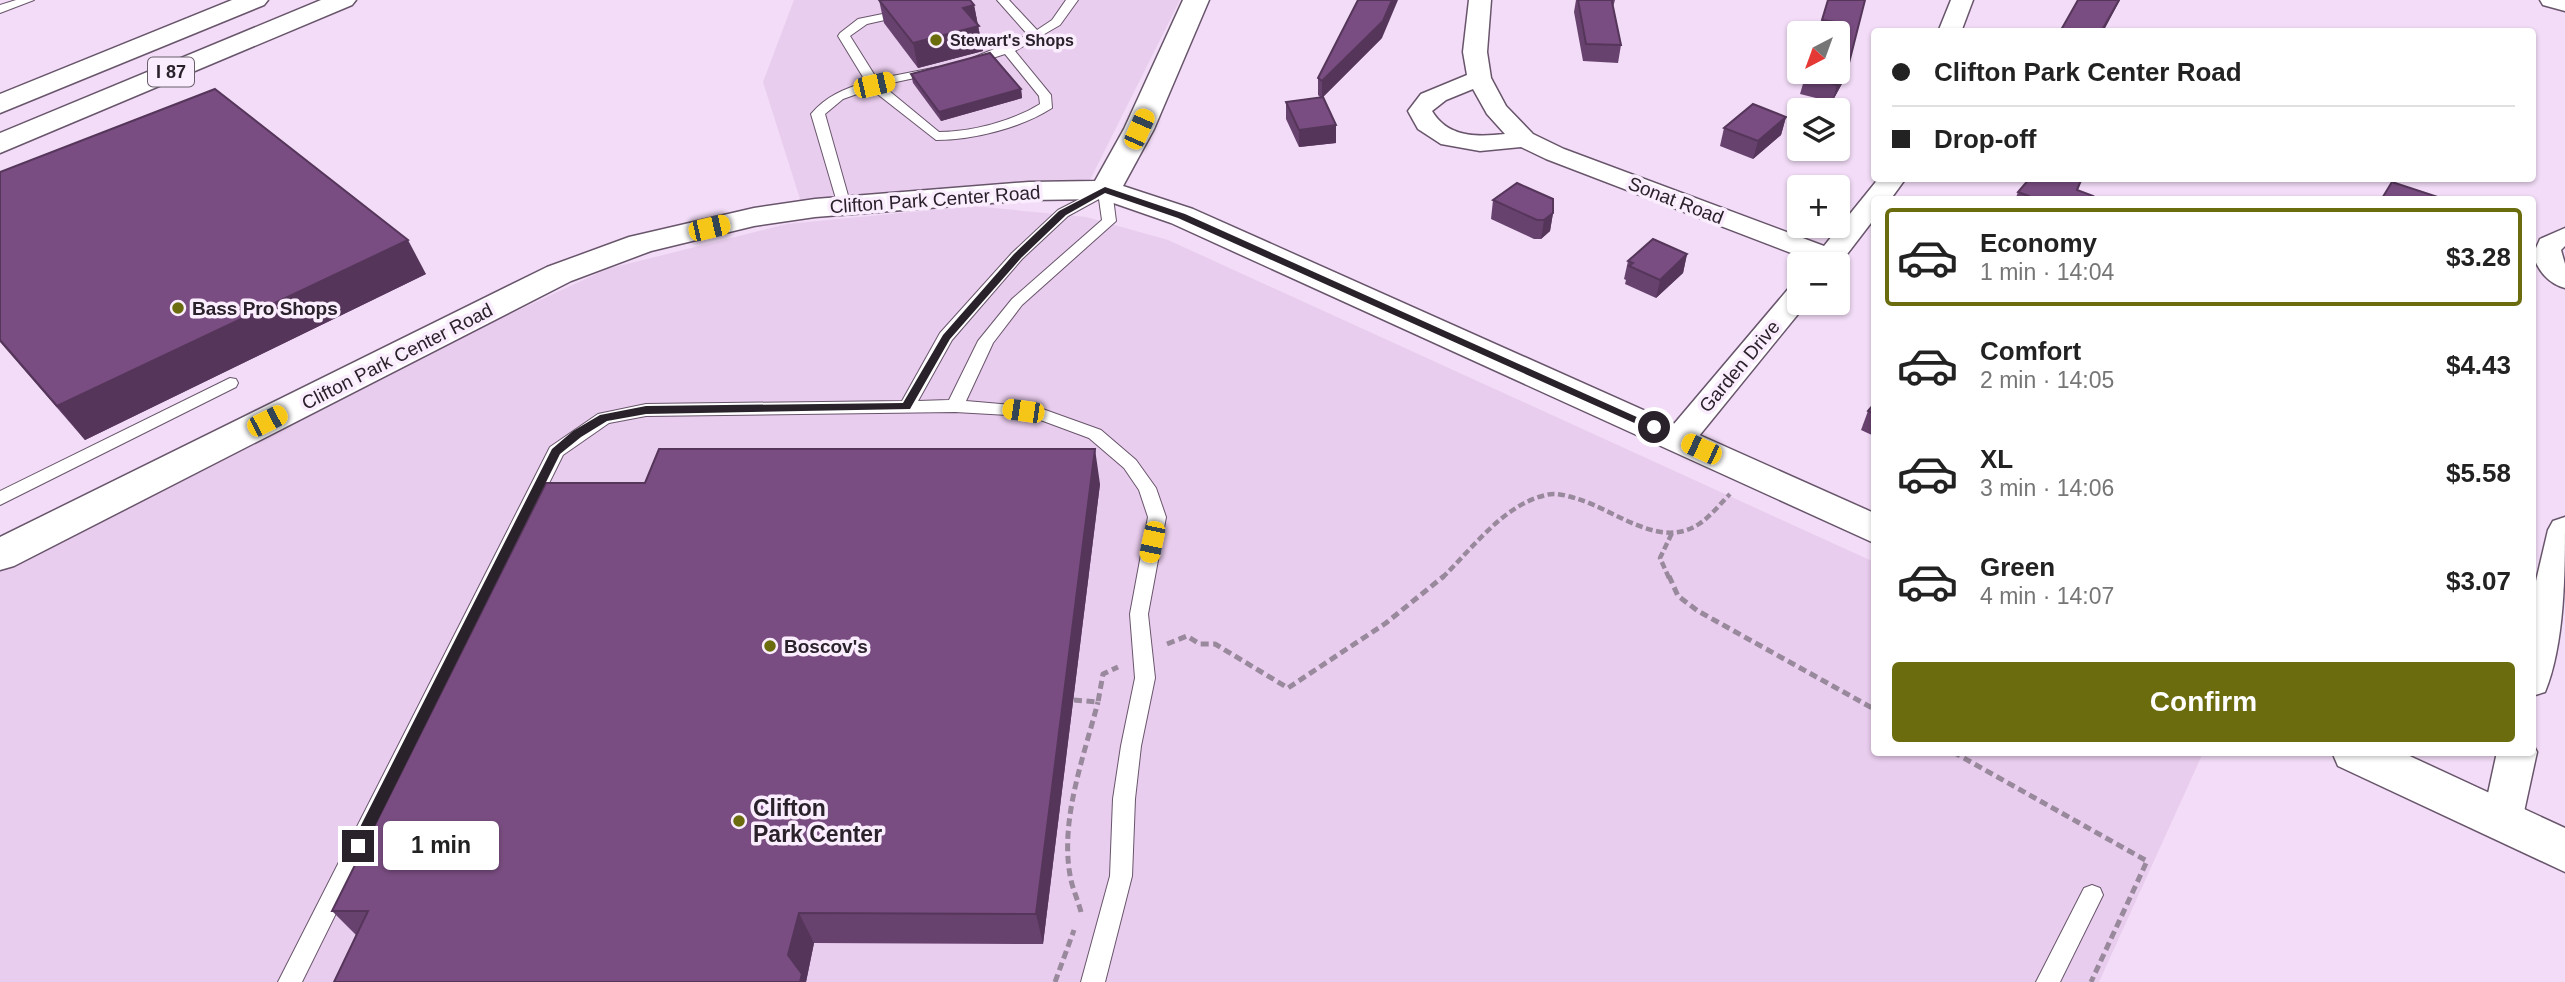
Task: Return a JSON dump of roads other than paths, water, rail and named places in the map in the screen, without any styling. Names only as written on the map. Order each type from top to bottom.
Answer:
[{"type":"main road","name":"I 87","points":[[0,104],[255,0]]},
{"type":"main road","name":"I 87","points":[[0,144],[343,0]]},
{"type":"main road","points":[[1105,190],[1139,129],[1196,0]]},
{"type":"main road","name":"Clifton Park Center Road","points":[[0,555],[559,274],[640,244],[754,217],[844,206],[1029,191],[1105,190],[1182,216],[1871,528]]},
{"type":"main road","points":[[2363,756],[2565,850]]},
{"type":"street","name":"Sonat Road","points":[[1480,0],[1475,52],[1479,78],[1496,109],[1524,139],[1555,154],[1803,252]]},
{"type":"street","points":[[1951,28],[1962,0]]},
{"type":"street","points":[[2551,0],[2565,4]]},
{"type":"street","points":[[1479,78],[1433,97],[1422,105],[1420,111],[1423,119],[1431,129],[1443,136],[1463,141],[1492,144],[1524,139]]},
{"type":"street","points":[[1879,196],[1890,182]]},
{"type":"street","points":[[1833,252],[1871,206]]},
{"type":"street","points":[[2565,236],[2554,239],[2547,246],[2546,254],[2550,264],[2565,279]]},
{"type":"street","name":"Garden Drive","points":[[1679,439],[1787,308]]},
{"type":"street","points":[[2536,663],[2565,530]]},
{"type":"street","points":[[2502,821],[2516,756]]},
{"type":"lane","points":[[0,9],[27,0]]},
{"type":"lane","points":[[1003,0],[1035,36]]},
{"type":"lane","points":[[844,206],[818,114],[824,103],[844,93],[1009,51],[1035,36],[1070,8],[1072,0]]},
{"type":"lane","points":[[920,8],[857,23],[848,29],[844,36],[874,85],[936,136],[948,138],[965,135],[1032,114],[1047,105],[1045,95],[1009,51]]},
{"type":"lane","points":[[907,406],[946,337],[994,281],[1063,213],[1105,190],[1109,222],[1017,302],[986,341],[955,406]]},
{"type":"lane","points":[[0,499],[230,383]]},
{"type":"lane","points":[[290,982],[556,451],[577,434],[604,418],[646,410],[955,406],[1037,413],[1095,434],[1130,464],[1147,488],[1157,517],[1139,614],[1145,678],[1127,772],[1121,876],[1093,982]]},
{"type":"lane","points":[[2048,982],[2092,895]]},
{"type":"place","name":"Stewart's Shops","points":[[936,40]]},
{"type":"place","name":"Bass Pro Shops","points":[[178,308]]},
{"type":"place","name":"Boscov's","points":[[770,646]]},
{"type":"place","name":"Clifton Park Center","points":[[739,821]]}]
